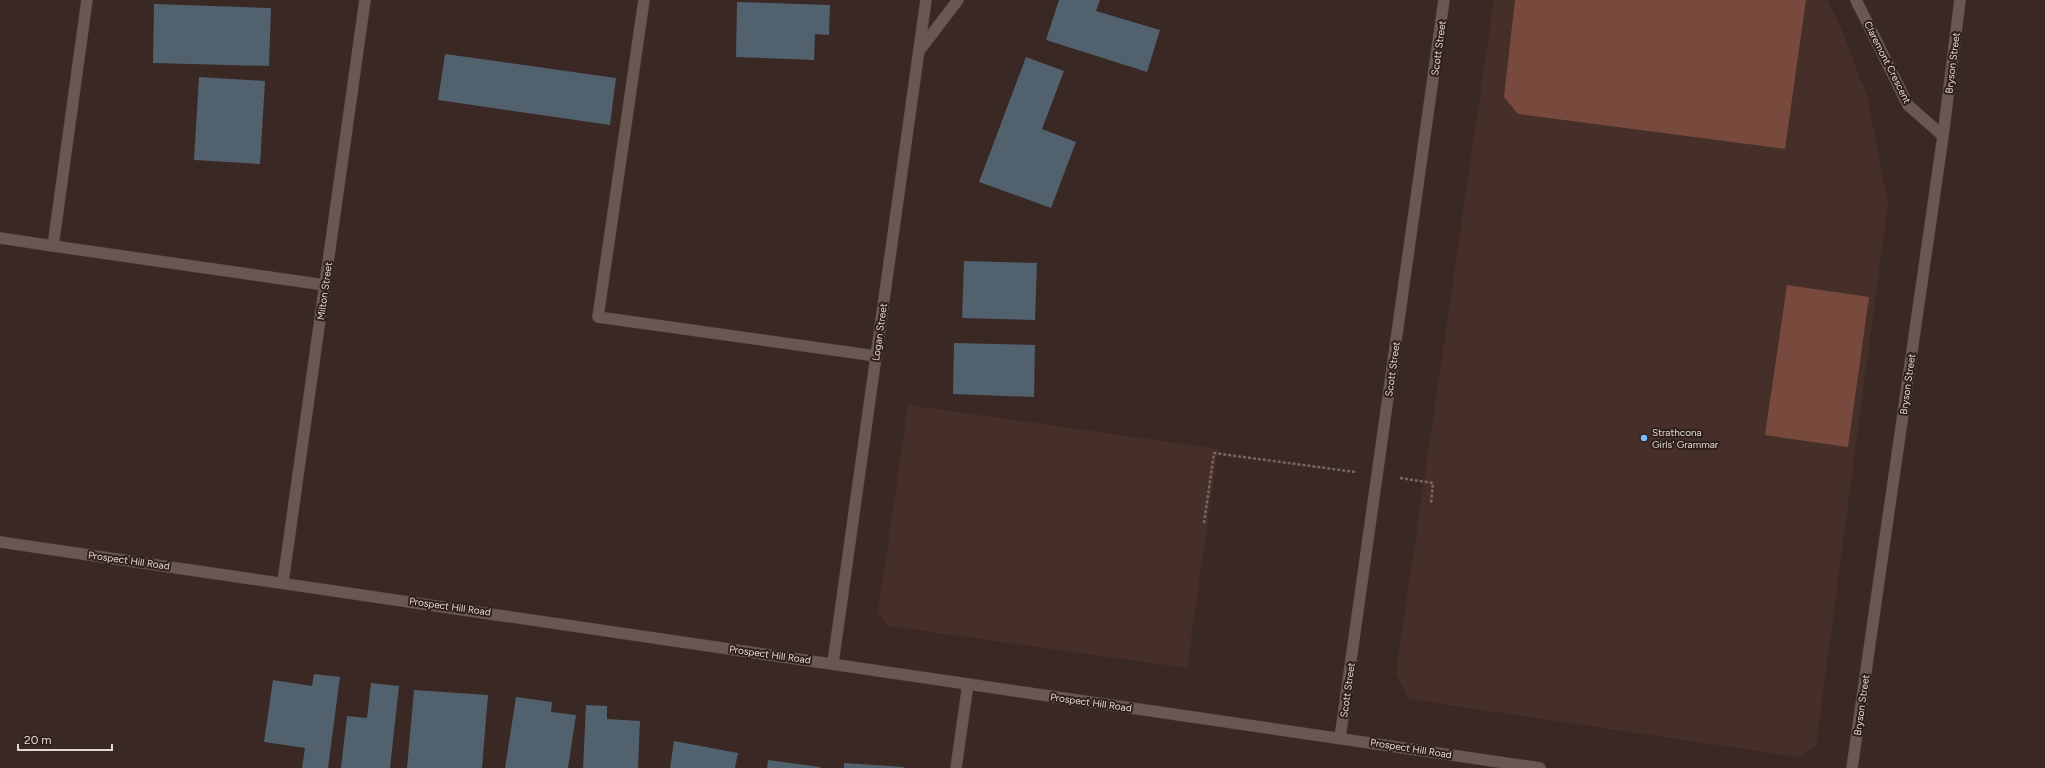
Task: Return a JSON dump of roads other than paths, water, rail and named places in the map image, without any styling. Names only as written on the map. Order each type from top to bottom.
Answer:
[{"type":"street","points":[[53,246],[87,0]]},
{"type":"street","name":"Milton Street","points":[[283,582],[365,0]]},
{"type":"street","points":[[644,0],[598,316],[876,356]]},
{"type":"street","name":"Logan Street","points":[[833,663],[926,0]]},
{"type":"street","points":[[919,52],[958,0]]},
{"type":"street","name":"Scott Street","points":[[1340,738],[1444,0]]},
{"type":"street","name":"Claremont Crescent","points":[[1856,0],[1908,105],[1943,136]]},
{"type":"street","name":"Bryson Street","points":[[1852,768],[1943,136],[1960,0]]},
{"type":"street","points":[[0,238],[325,285]]},
{"type":"street","name":"Prospect Hill Road","points":[[0,542],[283,582],[1540,768]]},
{"type":"street","points":[[956,768],[968,684]]},
{"type":"place","name":"Strathcona Girls' Grammar","points":[[1644,438]]}]
